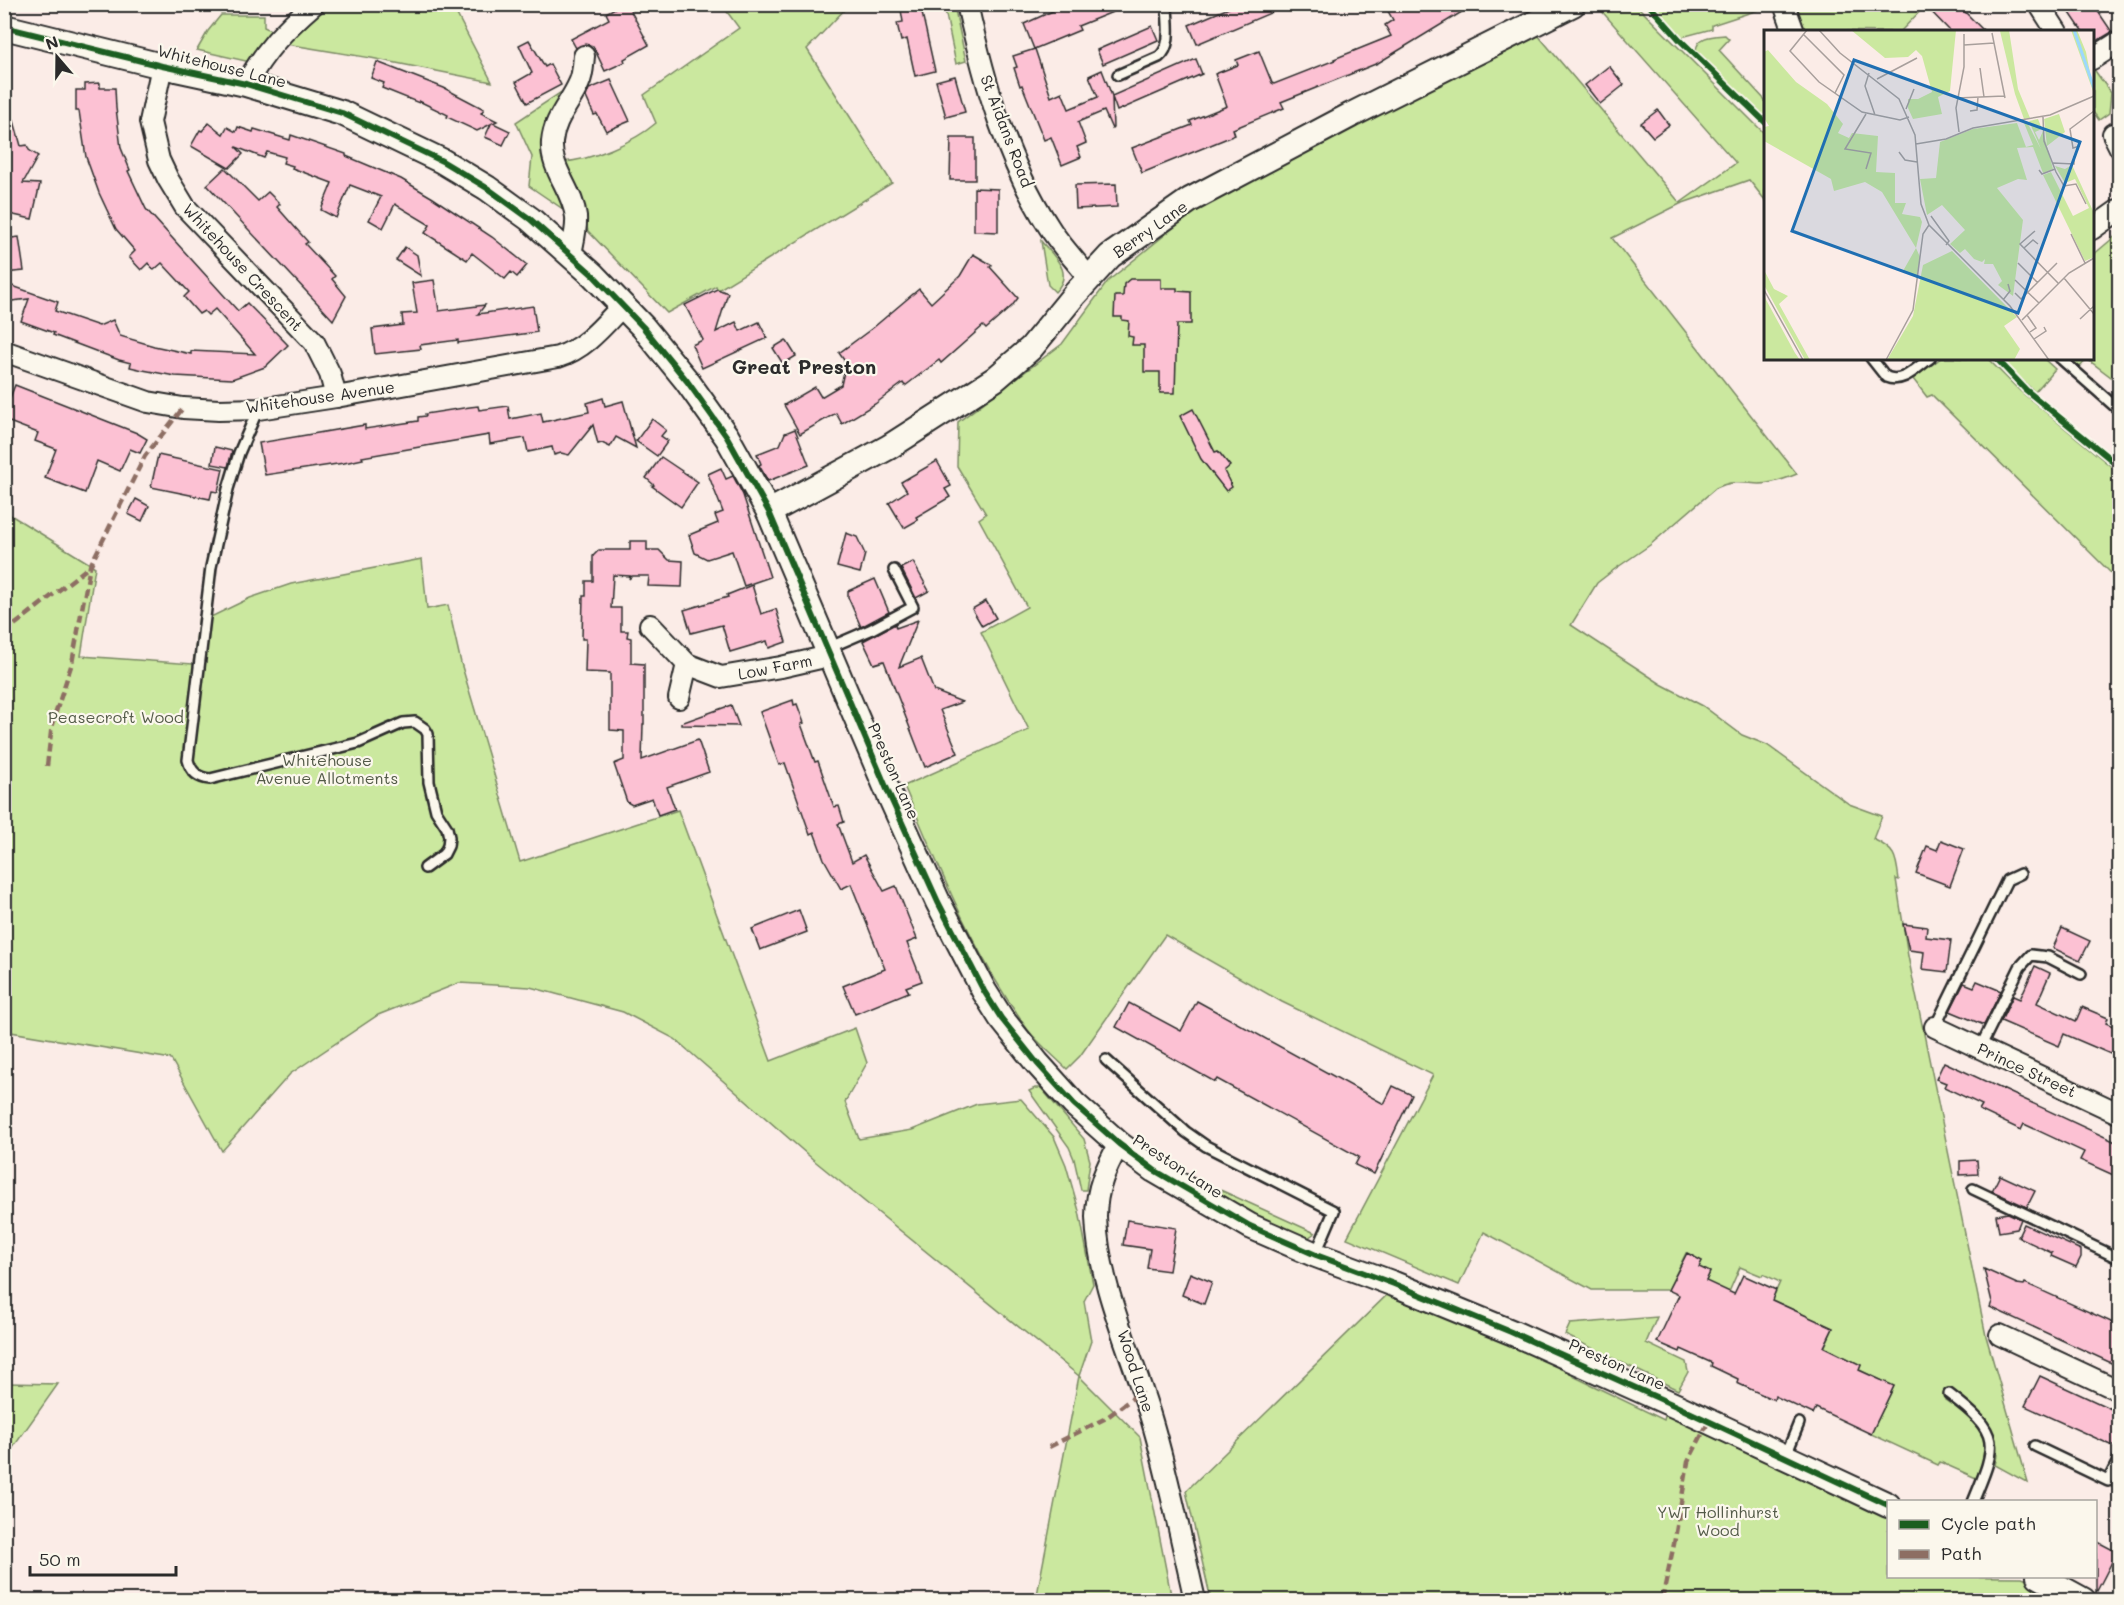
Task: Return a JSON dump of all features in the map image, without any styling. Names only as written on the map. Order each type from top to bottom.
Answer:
[{"type":"street","points":[[246,84],[276,40],[314,4]]},
{"type":"street","name":"Berry Lane","points":[[769,512],[890,447],[995,379],[1031,348],[1110,256],[1190,200],[1351,115],[1573,4]]},
{"type":"street","points":[[1784,4],[1793,30]]},
{"type":"street","points":[[2038,4],[2056,30]]},
{"type":"street","name":"St Aidans Road","points":[[967,5],[989,90],[1015,161],[1049,228],[1089,278]]},
{"type":"street","name":"Whitehouse Lane","points":[[4,27],[246,84],[342,113],[442,161],[487,188],[530,219],[571,254],[643,327],[687,381],[727,437],[769,512]]},
{"type":"street","points":[[2094,58],[2120,41]]},
{"type":"street","points":[[571,254],[576,219],[571,201],[554,162],[552,140],[556,124],[579,85],[584,56]]},
{"type":"street","name":"Whitehouse Crescent","points":[[162,66],[150,122],[159,160],[168,179],[185,207],[314,342],[330,374],[336,397]]},
{"type":"street","points":[[2094,228],[2120,208]]},
{"type":"street","name":"Whitehouse Avenue","points":[[4,351],[148,402],[183,408],[258,409],[558,357],[570,353],[590,340],[623,305]]},
{"type":"street","name":"Preston Lane","points":[[769,512],[920,863],[984,991],[1001,1018],[1037,1063],[1074,1104],[1119,1144],[1154,1170],[1250,1226],[1316,1255],[1472,1315],[1676,1406],[1887,1505]]},
{"type":"street","name":"Low Farm","points":[[650,625],[687,664],[721,677],[782,667],[828,652]]},
{"type":"street","points":[[679,698],[687,664]]},
{"type":"street","name":"Prince Street","points":[[1935,1027],[2120,1114]]},
{"type":"street","name":"Wood Lane","points":[[1119,1144],[1100,1182],[1096,1215],[1097,1237],[1114,1306],[1151,1418],[1195,1600]]},
{"type":"street","points":[[2000,1335],[2120,1391]]},
{"type":"street","points":[[2043,1578],[2083,1600]]},
{"type":"lane","points":[[1118,75],[1163,54],[1167,44],[1167,4]]},
{"type":"lane","points":[[1873,360],[1886,377],[1897,380],[1927,360]]},
{"type":"lane","points":[[2062,360],[2120,411]]},
{"type":"lane","points":[[258,409],[238,453],[211,567],[188,760],[190,767],[198,776],[210,779],[347,746],[403,723],[420,724],[428,734],[429,782],[436,811],[447,828],[449,837],[444,854],[424,868]]},
{"type":"lane","points":[[828,652],[913,607],[894,570]]},
{"type":"lane","points":[[1935,1027],[2007,880],[2020,874]]},
{"type":"lane","points":[[1980,1048],[2020,968],[2031,955],[2048,957],[2081,974]]},
{"type":"lane","points":[[1106,1060],[1186,1132],[1206,1146],[1334,1211],[1316,1255]]},
{"type":"lane","points":[[1973,1189],[2120,1259]]},
{"type":"lane","points":[[1949,1394],[1967,1407],[1983,1425],[1989,1436],[1991,1449],[1989,1462],[1974,1500]]},
{"type":"lane","points":[[1785,1457],[1799,1423]]},
{"type":"lane","points":[[2035,1446],[2108,1481],[2120,1457]]},
{"type":"green space","points":[[323,5],[452,5],[492,82],[280,43]]},
{"type":"green space","points":[[722,5],[849,5],[807,49],[892,183],[718,290],[716,286],[667,313],[588,231],[561,162],[585,158],[611,149],[636,137],[656,123],[644,95],[739,28]]},
{"type":"green space","points":[[944,5],[954,5],[966,61],[956,64]]},
{"type":"green space","points":[[1601,5],[1636,5],[1764,133],[1764,199],[1749,180],[1680,204],[1612,238],[1797,474],[1769,483],[1732,483],[1716,488],[1650,545],[1597,583],[1571,625],[1661,684],[1703,706],[1742,735],[1767,745],[1849,804],[1882,816],[1873,839],[1891,850],[1897,865],[1899,880],[1896,879],[1908,956],[1986,1336],[2028,1483],[1995,1465],[1996,1441],[1987,1421],[1952,1389],[1945,1400],[1972,1421],[1985,1443],[1985,1458],[1976,1478],[1940,1462],[1938,1465],[1871,1434],[1894,1386],[1859,1370],[1861,1365],[1843,1356],[1822,1353],[1833,1328],[1772,1300],[1780,1282],[1763,1274],[1762,1276],[1740,1267],[1729,1292],[1696,1303],[1710,1272],[1699,1267],[1702,1261],[1686,1253],[1668,1290],[1592,1290],[1484,1232],[1459,1285],[1347,1238],[1433,1075],[1282,1002],[1165,935],[1080,1056],[1067,1069],[1028,1030],[991,972],[959,911],[904,786],[1029,730],[981,632],[1027,607],[979,519],[986,514],[957,466],[958,422],[1062,344],[1108,281],[1193,212],[1537,34],[1680,203],[1736,163],[1598,7]]},
{"type":"green space","points":[[1653,5],[1764,5],[1758,10],[1712,25],[1712,29],[1682,37]]},
{"type":"green space","points":[[1795,5],[1926,5],[1902,30],[1805,30]]},
{"type":"green space","points":[[221,15],[264,15],[264,27],[273,31],[250,62],[197,50]]},
{"type":"green space","points":[[1725,35],[1729,39],[1719,50],[1764,99],[1764,117],[1696,51],[1699,42],[1710,37]]},
{"type":"green space","points":[[2094,69],[2111,93],[2109,113],[2099,120],[2094,113]]},
{"type":"green space","points":[[572,85],[544,154],[548,173],[566,211],[529,186],[532,157],[516,122]]},
{"type":"green space","points":[[2119,233],[2119,383],[2088,360],[2094,360],[2094,254]]},
{"type":"green space","points":[[1041,241],[1063,271],[1061,285],[1055,292],[1048,285]]},
{"type":"green space","points":[[1938,360],[1989,360],[2020,391],[2119,473],[2119,581],[1932,395],[1927,397],[1913,379]]},
{"type":"green space","points":[[2001,360],[2045,360],[2055,369],[2035,392]]},
{"type":"green space","points":[[2072,360],[2086,360],[2080,367]]},
{"type":"green space","points":[[4,511],[95,567],[81,656],[193,664],[199,615],[213,616],[250,598],[291,584],[422,559],[427,609],[448,605],[461,663],[520,862],[678,810],[771,1061],[855,1028],[867,1063],[845,1102],[859,1139],[912,1130],[977,1104],[1021,1099],[1054,1137],[1066,1165],[1079,1211],[1093,1284],[1084,1301],[1091,1341],[1079,1376],[816,1162],[675,1039],[623,1012],[530,987],[459,983],[378,1015],[290,1074],[222,1151],[171,1059],[5,1031]]},
{"type":"green space","points":[[1041,1088],[1084,1139],[1090,1161],[1086,1190],[1081,1190],[1069,1147],[1029,1091]]},
{"type":"green space","points":[[1216,1188],[1315,1233],[1305,1240],[1215,1199]]},
{"type":"green space","name":"YWT Hollinhurst Wood","points":[[1389,1293],[1574,1372],[1573,1376],[1664,1420],[1667,1409],[1887,1517],[1887,1578],[2025,1578],[2061,1600],[1211,1600],[1186,1491]]},
{"type":"green space","points":[[1657,1317],[1646,1343],[1686,1362],[1688,1372],[1678,1390],[1565,1335],[1570,1324]]},
{"type":"green space","points":[[1079,1376],[1140,1437],[1172,1600],[1036,1600]]},
{"type":"green space","points":[[4,1383],[58,1384],[5,1459]]},
{"type":"building","points":[[622,4],[627,4],[649,45],[624,59],[625,62],[605,71],[593,46],[585,44],[576,48],[571,39],[609,19],[606,13]]},
{"type":"building","points":[[900,4],[920,4],[935,71],[915,76],[907,39],[901,41],[897,23],[903,22]]},
{"type":"building","points":[[1068,4],[1130,5],[1078,26],[1080,30],[1034,49],[1024,24]]},
{"type":"building","points":[[1238,4],[1289,5],[1197,44],[1189,25]]},
{"type":"building","points":[[1384,4],[1475,4],[1378,63],[1281,102],[1284,108],[1233,129],[1235,135],[1142,173],[1132,148],[1192,125],[1190,121],[1227,106],[1215,74],[1238,65],[1236,60],[1259,51],[1274,84],[1335,60],[1391,36],[1385,25],[1393,20]]},
{"type":"building","points":[[1924,4],[1957,4],[1983,30],[1949,30]]},
{"type":"building","points":[[2064,4],[2093,4],[2112,32],[2094,43],[2094,30],[2082,30]]},
{"type":"building","points":[[1152,26],[1158,40],[1103,64],[1097,50]]},
{"type":"building","points":[[529,40],[545,67],[550,64],[561,85],[527,103],[516,82],[532,73],[519,45]]},
{"type":"building","points":[[1035,49],[1051,97],[1062,92],[1069,109],[1098,97],[1089,76],[1102,70],[1112,96],[1196,59],[1202,74],[1117,111],[1112,97],[1113,128],[1104,111],[1078,122],[1086,143],[1077,147],[1081,157],[1062,165],[1051,137],[1044,140],[1014,68],[1017,67],[1013,56]]},
{"type":"building","points":[[377,62],[444,88],[484,109],[481,113],[497,121],[493,123],[510,131],[503,145],[485,137],[491,124],[477,131],[419,101],[419,103],[382,88],[384,83],[371,78]]},
{"type":"building","points":[[1609,66],[1624,85],[1600,104],[1585,85]]},
{"type":"building","points":[[955,76],[965,112],[946,117],[936,81]]},
{"type":"building","points":[[611,80],[630,121],[606,131],[597,114],[594,115],[586,97],[589,89]]},
{"type":"building","points":[[100,83],[100,88],[115,88],[121,148],[130,170],[128,171],[146,209],[238,311],[247,303],[288,345],[265,367],[232,379],[175,376],[130,367],[131,363],[21,321],[29,299],[4,302],[4,283],[58,302],[55,311],[99,326],[113,320],[120,336],[154,346],[191,354],[191,351],[255,354],[215,309],[208,315],[204,311],[199,314],[184,297],[189,292],[162,263],[154,270],[148,263],[141,270],[129,257],[135,251],[116,229],[99,193],[86,157],[79,111],[76,111],[76,90],[85,90],[85,84]]},
{"type":"building","points":[[9,103],[21,146],[27,145],[29,150],[38,156],[23,183],[40,184],[32,219],[5,213],[4,215],[4,104]]},
{"type":"building","points":[[1658,110],[1669,125],[1653,137],[1641,123]]},
{"type":"building","points":[[209,123],[223,134],[227,127],[236,132],[238,127],[253,132],[254,129],[290,140],[291,135],[346,154],[346,156],[401,179],[433,198],[492,237],[527,265],[517,277],[511,272],[505,279],[472,253],[467,260],[425,233],[430,225],[395,204],[383,228],[369,220],[381,197],[350,185],[336,218],[321,210],[332,183],[292,168],[293,166],[283,163],[285,157],[267,152],[264,158],[236,147],[243,154],[229,168],[191,146],[200,130],[202,131]]},
{"type":"building","points":[[951,138],[975,138],[975,180],[950,180]]},
{"type":"building","points":[[225,168],[258,201],[268,192],[280,204],[277,207],[308,242],[305,244],[335,276],[332,279],[346,296],[333,320],[207,185]]},
{"type":"building","points":[[1116,184],[1117,207],[1076,209],[1075,185]]},
{"type":"building","points":[[974,188],[998,189],[998,232],[974,231]]},
{"type":"building","points":[[19,237],[24,271],[4,273],[4,239]]},
{"type":"building","points":[[405,247],[417,255],[421,276],[396,260]]},
{"type":"building","points":[[973,254],[992,265],[990,267],[1018,298],[1012,306],[986,329],[983,326],[941,363],[939,360],[905,386],[903,383],[875,404],[842,424],[836,413],[800,434],[784,405],[815,387],[821,397],[841,385],[846,363],[839,353],[919,289],[931,303],[960,276]]},
{"type":"building","points":[[1130,279],[1161,279],[1161,288],[1177,288],[1177,291],[1191,292],[1191,324],[1177,324],[1175,393],[1160,393],[1160,372],[1144,372],[1144,345],[1132,345],[1133,337],[1128,336],[1129,321],[1122,320],[1122,317],[1114,317],[1115,296],[1123,296],[1124,284]]},
{"type":"building","points":[[434,280],[439,311],[485,305],[478,314],[533,306],[537,332],[458,343],[458,340],[420,345],[421,349],[375,354],[372,329],[403,325],[402,314],[417,313],[412,283]]},
{"type":"building","points":[[717,289],[728,293],[716,332],[736,322],[740,331],[759,322],[767,338],[702,368],[692,345],[703,340],[685,305]]},
{"type":"building","points":[[786,340],[796,356],[783,364],[773,348]]},
{"type":"building","points":[[15,385],[147,439],[140,453],[130,449],[120,471],[97,461],[85,493],[45,478],[56,449],[35,441],[38,433],[4,420],[4,413]]},
{"type":"building","points":[[603,398],[605,406],[623,401],[636,448],[616,437],[610,447],[602,443],[598,444],[593,425],[569,455],[561,453],[554,455],[552,447],[528,452],[525,438],[490,444],[489,435],[362,457],[363,459],[344,463],[265,475],[259,443],[365,425],[365,429],[418,421],[418,417],[426,416],[425,414],[478,406],[479,410],[508,406],[510,419],[541,413],[543,422],[589,412],[587,403]]},
{"type":"building","points":[[1193,409],[1215,452],[1218,451],[1230,466],[1224,471],[1232,487],[1226,491],[1201,459],[1180,416]]},
{"type":"building","points":[[652,419],[666,430],[661,436],[668,441],[657,456],[636,441]]},
{"type":"building","points":[[795,429],[809,465],[768,481],[759,465],[761,464],[757,454],[780,445],[785,433]]},
{"type":"building","points":[[215,447],[232,451],[228,467],[212,464]]},
{"type":"building","points":[[158,455],[223,469],[218,492],[212,491],[210,499],[151,487]]},
{"type":"building","points":[[661,457],[698,482],[681,507],[652,486],[654,485],[646,478]]},
{"type":"building","points":[[937,461],[951,486],[945,489],[950,497],[916,517],[918,520],[904,528],[889,503],[907,491],[901,482]]},
{"type":"building","points":[[721,468],[726,479],[733,476],[743,495],[770,577],[744,586],[732,551],[707,559],[695,553],[689,535],[718,523],[715,515],[723,512],[708,474]]},
{"type":"building","points":[[136,499],[149,506],[142,521],[128,514]]},
{"type":"building","points":[[846,533],[857,537],[865,554],[860,573],[837,567]]},
{"type":"building","points":[[630,541],[647,541],[647,550],[659,550],[669,560],[683,561],[682,587],[648,586],[649,576],[632,576],[629,579],[630,576],[613,575],[611,608],[621,608],[621,631],[628,631],[627,637],[631,638],[631,663],[644,664],[642,760],[698,740],[709,772],[667,787],[675,809],[658,815],[652,798],[632,805],[627,802],[614,764],[624,760],[624,731],[610,730],[610,673],[585,672],[586,639],[582,639],[583,596],[586,596],[586,581],[593,581],[593,556],[599,550],[630,550]]},
{"type":"building","points":[[913,562],[929,591],[916,598],[901,568]]},
{"type":"building","points":[[875,579],[889,612],[861,627],[848,597],[848,591]]},
{"type":"building","points":[[752,585],[761,614],[776,609],[786,642],[769,648],[767,641],[730,652],[722,625],[691,633],[684,610],[728,597],[727,595]]},
{"type":"building","points":[[986,601],[996,618],[982,626],[972,609]]},
{"type":"building","points":[[918,620],[899,667],[921,658],[934,691],[962,702],[940,710],[958,753],[925,767],[884,661],[874,664],[863,641],[895,624],[896,628]]},
{"type":"building","points":[[793,700],[794,705],[797,704],[804,723],[801,724],[815,762],[818,761],[834,807],[839,806],[844,822],[838,824],[852,862],[864,855],[884,891],[896,886],[917,939],[907,943],[922,981],[906,987],[909,992],[855,1014],[843,986],[885,969],[851,884],[841,889],[824,859],[814,832],[810,834],[785,763],[779,765],[760,712]]},
{"type":"building","points":[[731,705],[739,726],[681,725],[681,723]]},
{"type":"building","points":[[1941,840],[1964,849],[1950,886],[1916,873],[1927,846],[1937,850]]},
{"type":"building","points":[[799,910],[807,932],[760,950],[752,929]]},
{"type":"building","points":[[1903,924],[1927,927],[1926,937],[1951,940],[1947,972],[1922,969],[1924,952],[1909,950]]},
{"type":"building","points":[[2062,928],[2090,941],[2080,961],[2053,948]]},
{"type":"building","points":[[2035,966],[2050,973],[2037,1003],[2076,1021],[2082,1007],[2108,1018],[2106,1023],[2120,1029],[2120,1058],[2064,1034],[2059,1046],[2001,1021],[2013,996],[2020,999]]},
{"type":"building","points":[[1977,981],[2001,991],[1984,1025],[1950,1011],[1964,983],[1974,987]]},
{"type":"building","points":[[1197,1001],[1384,1104],[1393,1086],[1412,1095],[1374,1174],[1355,1165],[1359,1157],[1116,1027],[1129,1003],[1181,1031]]},
{"type":"building","points":[[1944,1062],[2120,1144],[2120,1178],[2080,1160],[2084,1152],[2024,1124],[2021,1130],[1979,1110],[1982,1105],[1944,1087],[1946,1083],[1936,1079]]},
{"type":"building","points":[[1977,1160],[1978,1174],[1960,1175],[1960,1161]]},
{"type":"building","points":[[2000,1175],[2035,1191],[2027,1207],[1992,1191]]},
{"type":"building","points":[[2008,1213],[2021,1219],[2017,1229],[1999,1232],[1996,1215]]},
{"type":"building","points":[[1127,1220],[1176,1228],[1169,1271],[1147,1268],[1150,1249],[1123,1245]]},
{"type":"building","points":[[2024,1224],[2081,1250],[2081,1257],[2076,1267],[2018,1237]]},
{"type":"building","points":[[1687,1253],[1702,1261],[1699,1267],[1710,1272],[1706,1281],[1734,1294],[1743,1275],[1776,1290],[1772,1300],[1833,1328],[1824,1347],[1861,1365],[1859,1370],[1894,1386],[1871,1434],[1816,1408],[1813,1414],[1775,1396],[1774,1400],[1737,1383],[1738,1379],[1711,1366],[1712,1363],[1681,1349],[1680,1352],[1657,1342],[1679,1295],[1668,1290]]},
{"type":"building","points":[[1984,1269],[2017,1284],[2024,1285],[2025,1283],[2120,1326],[2120,1367],[1990,1307],[1992,1302]]},
{"type":"building","points":[[1190,1273],[1212,1282],[1204,1304],[1182,1295]]},
{"type":"building","points":[[2040,1376],[2120,1413],[2120,1449],[2025,1406]]},
{"type":"building","points":[[2097,1542],[2117,1552],[2096,1593],[2097,1578]]},
{"type":"marked path","points":[[47,766],[52,724],[72,663],[90,566],[145,456],[183,408]]},
{"type":"marked path","points":[[4,633],[90,566]]},
{"type":"marked path","points":[[1049,1447],[1106,1418],[1142,1391]]},
{"type":"marked path","points":[[1662,1600],[1688,1462],[1709,1421]]},
{"type":"cycle path","points":[[1648,4],[1680,40],[1764,121]]},
{"type":"cycle path","points":[[4,27],[246,84],[342,113],[442,161],[487,188],[530,219],[593,275],[643,327],[687,381],[727,437],[769,512],[889,794],[938,902],[984,991],[1001,1018],[1037,1063],[1074,1104],[1119,1144],[1154,1170],[1250,1226],[1316,1255],[1511,1332],[1887,1505]]},
{"type":"cycle path","points":[[1998,360],[2026,390],[2120,467]]},
{"type":"district","name":"Great Preston","points":[[804,367]]},
{"type":"park label","name":"Peasecroft Wood","points":[[116,717]]},
{"type":"park label","name":"Whitehouse Avenue Allotments","points":[[327,769]]}]
